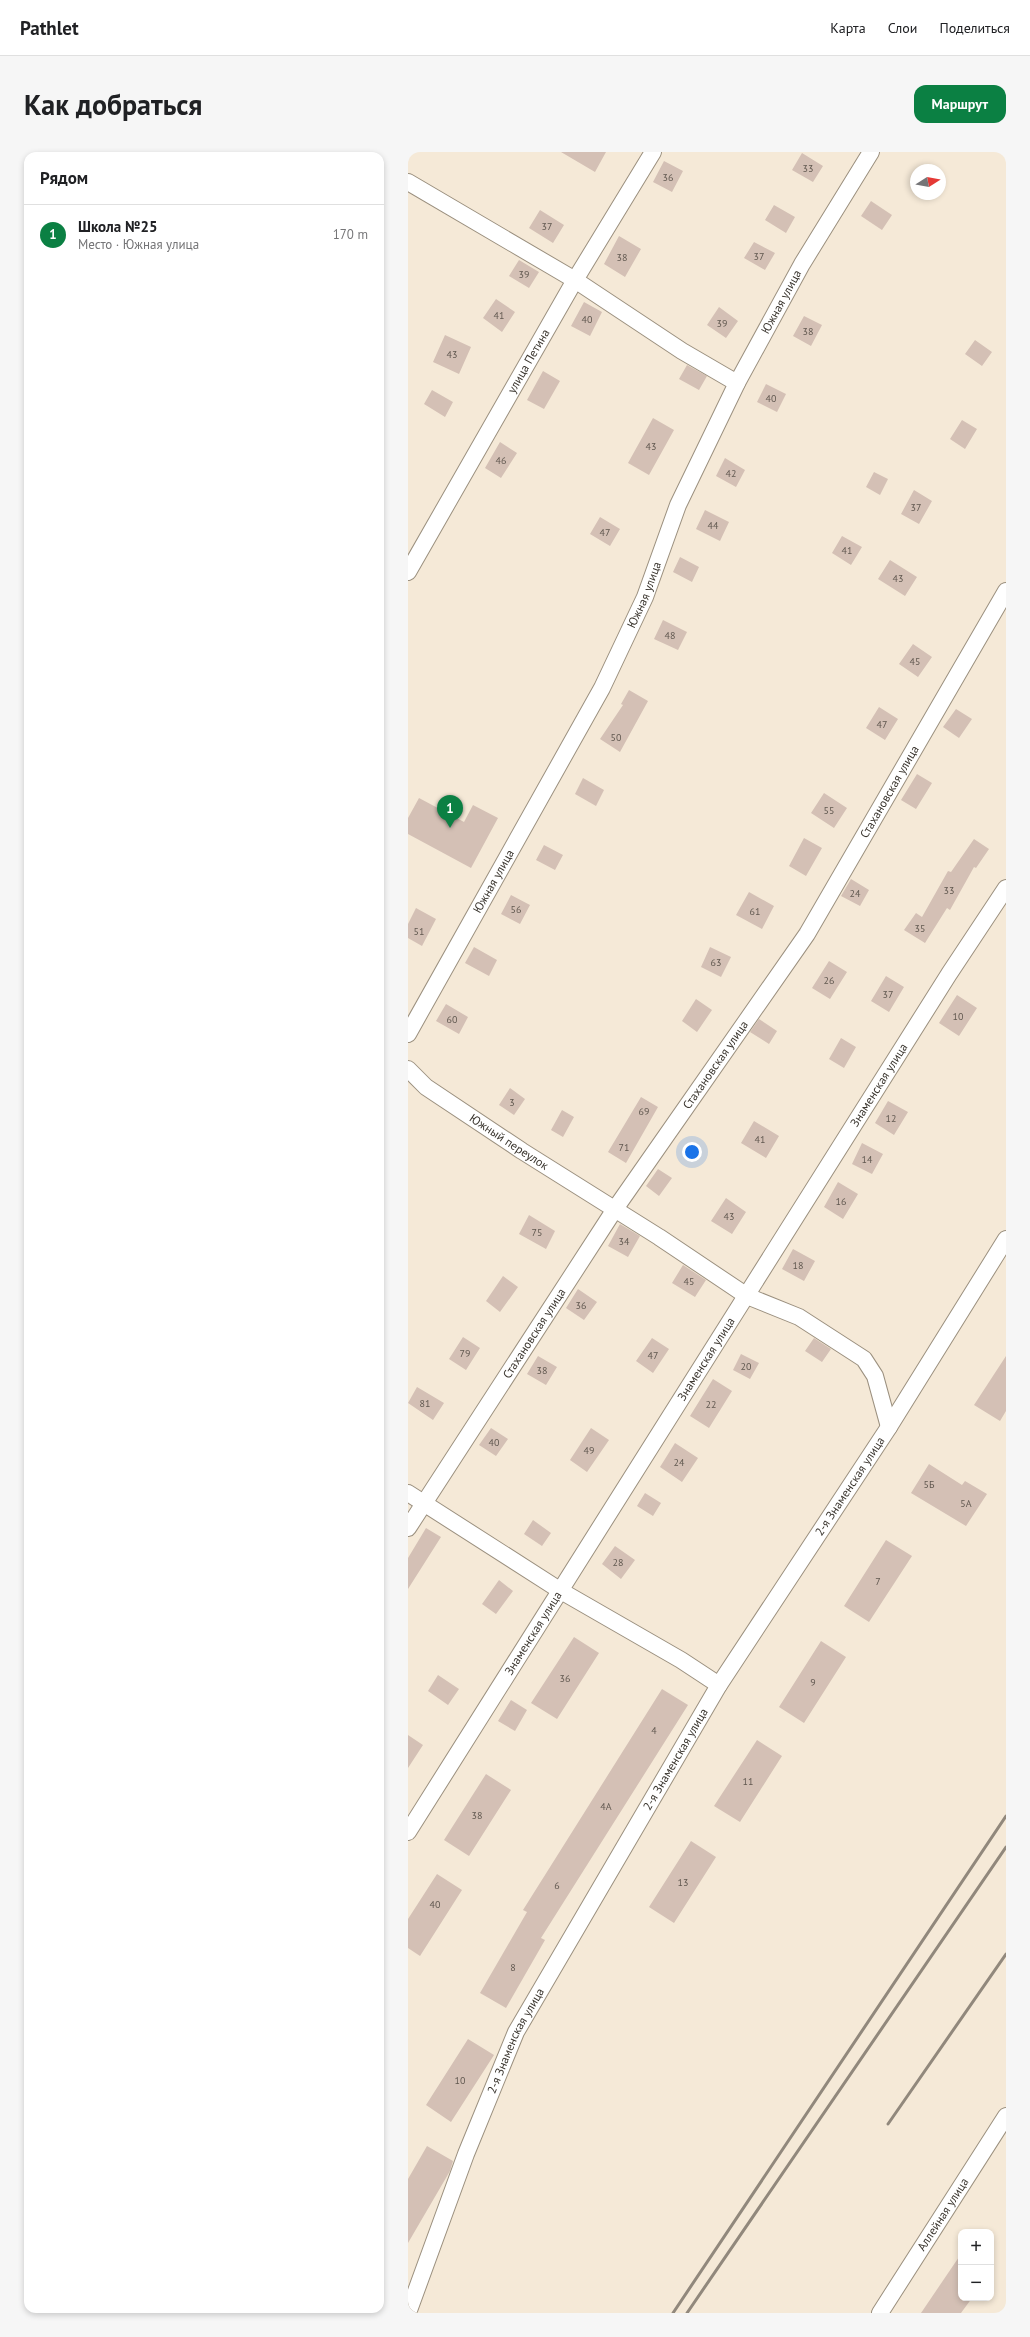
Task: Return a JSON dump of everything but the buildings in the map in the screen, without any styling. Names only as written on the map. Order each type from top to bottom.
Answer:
[{"type":"street","name":"улица Петина","points":[[408,572],[575,280],[653,152]]},
{"type":"street","name":"Южная улица","points":[[408,1034],[602,688],[645,597],[678,505],[737,383],[802,264],[871,152]]},
{"type":"street","points":[[408,182],[575,280],[682,351],[737,383]]},
{"type":"street","name":"Стахановская улица","points":[[408,1528],[615,1209],[807,934],[1003,601]]},
{"type":"street","name":"Знаменская улица","points":[[408,1832],[949,974],[1006,888]]},
{"type":"street","name":"Южный переулок","points":[[408,1069],[426,1087],[747,1296],[799,1317],[864,1359],[875,1376],[890,1427]]},
{"type":"street","name":"2-я Знаменская улица","points":[[408,2313],[466,2154],[516,2032],[719,1685],[890,1427],[1006,1239]]},
{"type":"street","points":[[408,1493],[561,1591],[681,1660],[719,1685]]},
{"type":"street","name":"Аллейная улица","points":[[880,2313],[1006,2116]]},
{"type":"railway","points":[[673,2313],[1006,1816]]},
{"type":"railway","points":[[687,2313],[1006,1847]]},
{"type":"railway","points":[[888,2124],[1006,1954]]},
{"type":"place","name":"Школа №25","points":[[450,828]]}]
